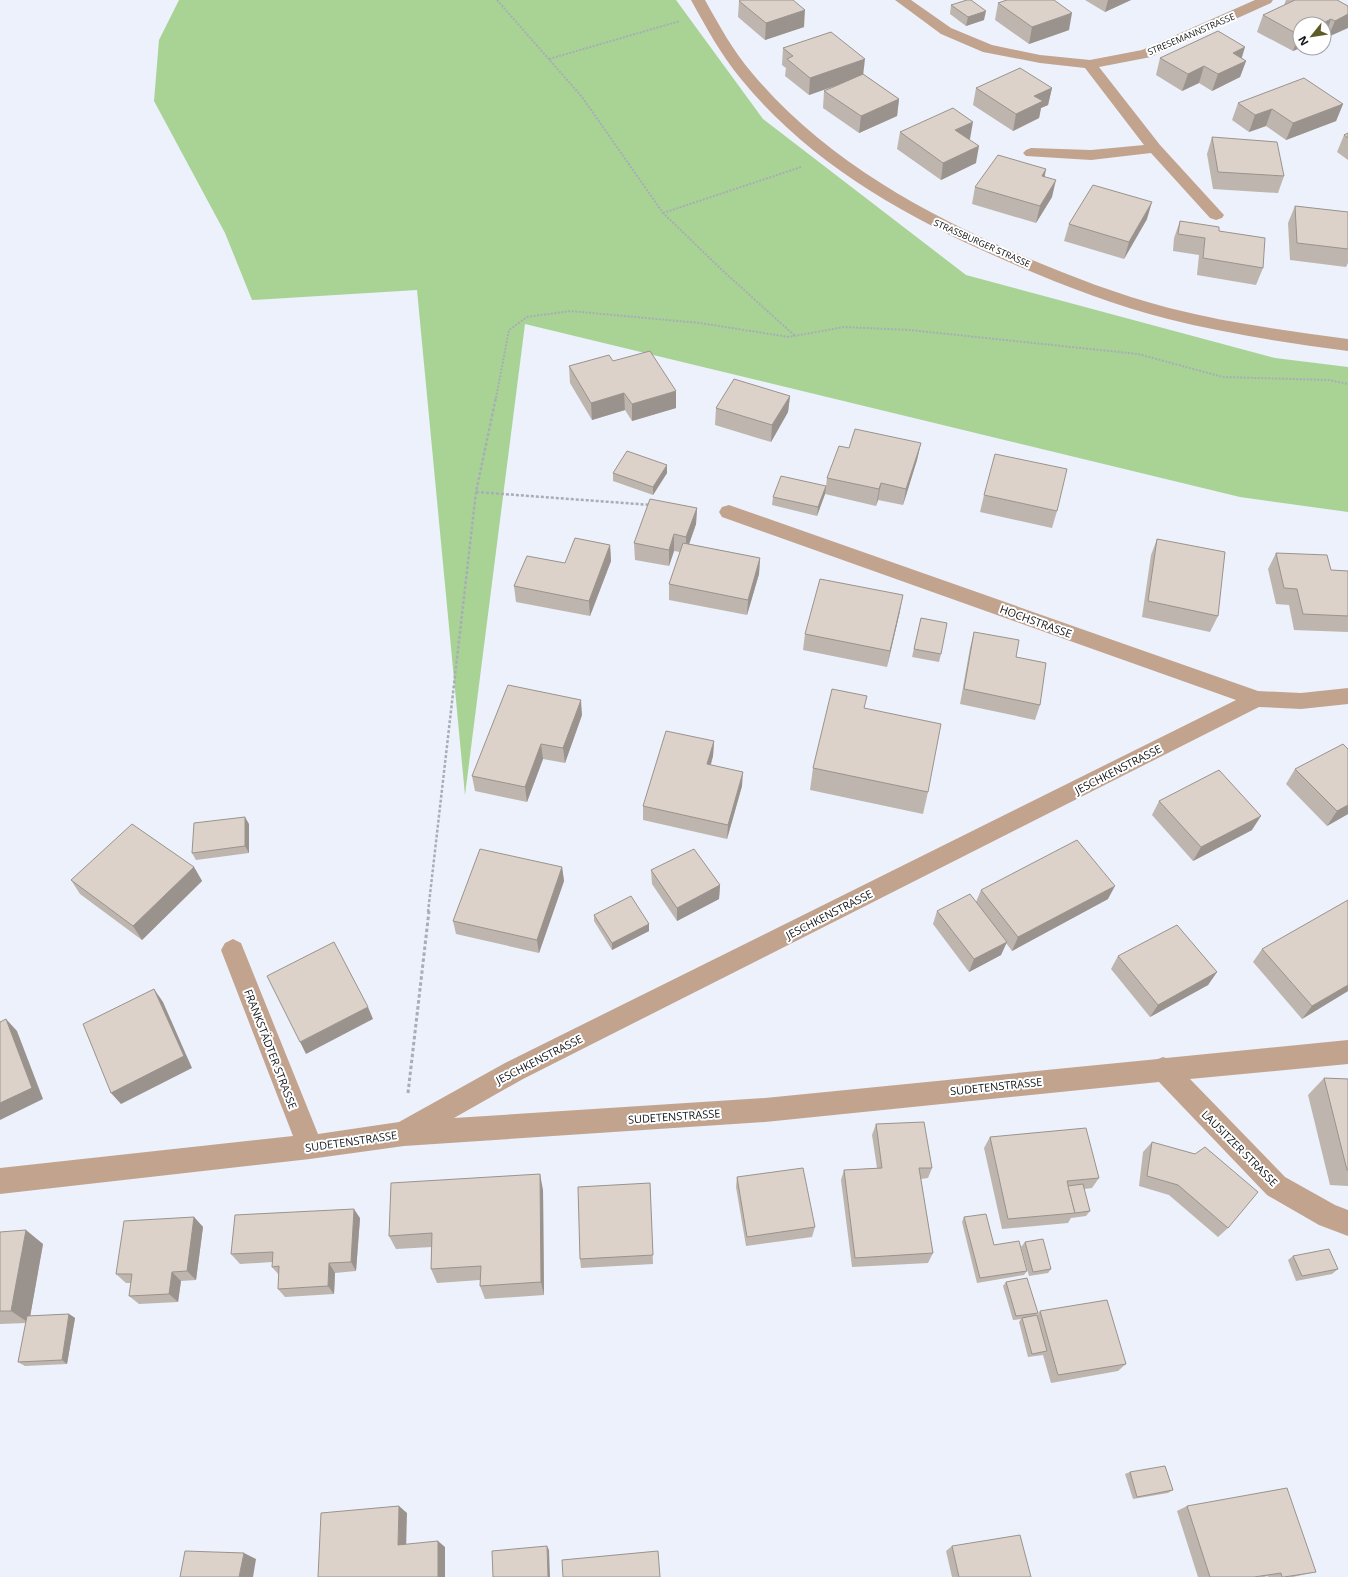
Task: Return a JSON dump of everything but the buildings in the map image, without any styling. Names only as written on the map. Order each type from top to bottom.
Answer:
[{"type":"street","name":"STRESEMANNSTRASSE","points":[[902,0],[946,31],[988,49],[1040,59],[1090,64],[1146,54],[1266,0]]},
{"type":"street","name":"STRASSBURGER STRASSE","points":[[701,7],[730,54],[754,85],[779,112],[829,156],[878,189],[941,226],[998,252],[1057,276],[1122,299],[1188,318],[1251,330],[1348,345]]},
{"type":"street","points":[[1090,64],[1155,148],[1216,215]]},
{"type":"street","points":[[1031,153],[1092,155],[1155,148]]},
{"type":"street","name":"HOCHSTRASSE","points":[[729,512],[1257,699],[1301,701],[1348,696]]},
{"type":"street","name":"JESCHKENSTRASSE","points":[[404,1134],[514,1071],[1257,699]]},
{"type":"street","name":"FRANKSTÄDTER STRASSE","points":[[232,950],[310,1147]]},
{"type":"street","name":"SUDETENSTRASSE","points":[[0,1181],[310,1147],[404,1134],[765,1110],[1163,1069],[1348,1052]]},
{"type":"street","name":"LAUSITZER STRASSE","points":[[1163,1069],[1276,1186],[1328,1216],[1348,1223]]},
{"type":"path","points":[[497,0],[582,97],[663,214],[795,336]]},
{"type":"path","points":[[549,59],[701,7]]},
{"type":"path","points":[[663,214],[829,156]]},
{"type":"path","points":[[404,1134],[476,492],[485,454],[509,330],[527,317],[570,310],[700,323],[789,337],[844,327],[910,330],[1138,354],[1223,377],[1330,380],[1348,384]]},
{"type":"path","points":[[476,492],[652,505]]},
{"type":"green space","points":[[179,0],[676,0],[763,119],[966,275],[1275,358],[1348,367],[1348,512],[1240,497],[525,324],[465,795],[417,290],[252,300],[225,233],[154,101],[159,40]]}]
